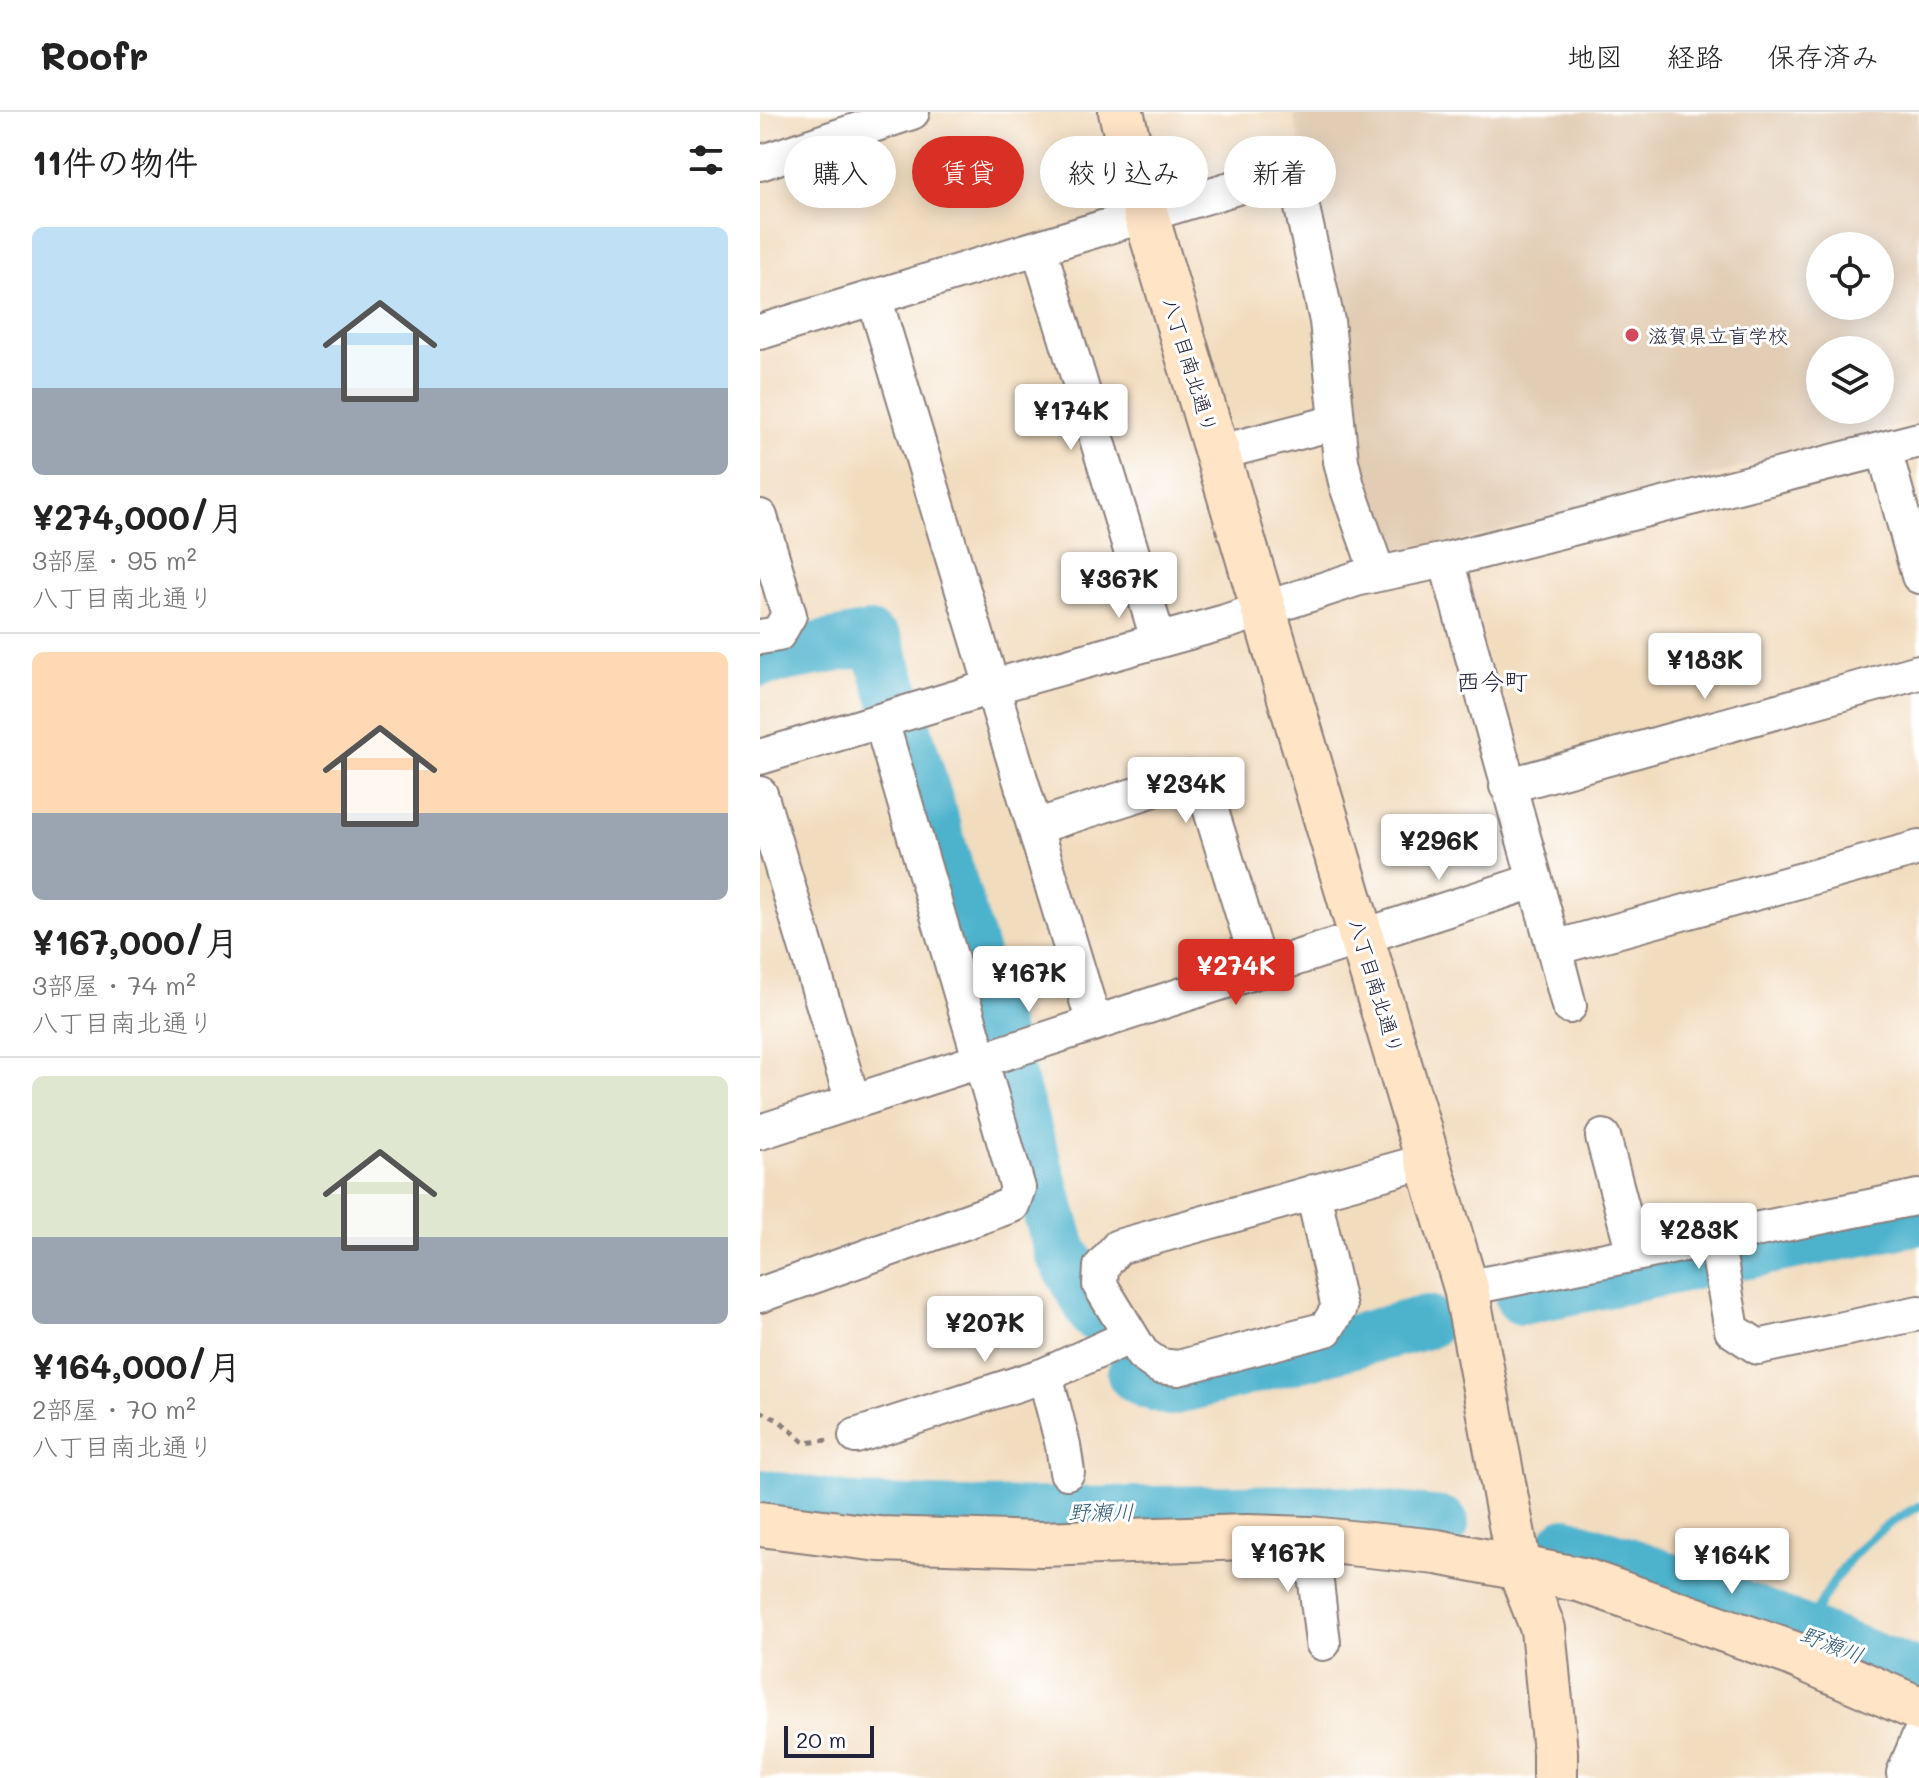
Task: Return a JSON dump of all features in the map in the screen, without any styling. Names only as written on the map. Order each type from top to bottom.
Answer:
[{"type":"street","points":[[760,163],[912,112]]},
{"type":"street","name":"八丁目南北通り","points":[[1121,112],[1146,215],[1466,1288],[1519,1567],[1543,1629],[1555,1778]]},
{"type":"street","points":[[760,332],[1280,174],[1297,185],[1327,321],[1347,486],[1378,574]]},
{"type":"street","points":[[1039,248],[1158,639]]},
{"type":"street","points":[[874,297],[1094,1023]]},
{"type":"street","points":[[1217,453],[1337,422]]},
{"type":"street","points":[[760,757],[992,687],[1225,622],[1378,574],[1446,560],[1919,440]]},
{"type":"street","points":[[1884,449],[1919,576]]},
{"type":"street","points":[[760,517],[789,615],[778,634],[760,637]]},
{"type":"street","points":[[1446,560],[1569,1006]]},
{"type":"street","points":[[1507,786],[1919,672]]},
{"type":"street","points":[[760,1295],[1012,1205],[1018,1188],[881,721]]},
{"type":"street","points":[[1035,827],[1189,778],[1204,788],[1260,969]]},
{"type":"street","points":[[760,794],[853,1102]]},
{"type":"street","points":[[1554,948],[1919,848]]},
{"type":"street","points":[[760,1132],[1534,881]]},
{"type":"street","points":[[1603,1137],[1634,1253]]},
{"type":"street","points":[[1313,1192],[1339,1308],[1326,1329],[1178,1368],[1159,1366],[1142,1354],[1100,1285],[1101,1267],[1118,1247],[1313,1192],[1430,1160]]},
{"type":"street","points":[[1466,1288],[1919,1197]]},
{"type":"street","points":[[1716,1239],[1732,1330],[1758,1347],[1919,1313]]},
{"type":"street","points":[[856,1436],[1045,1375],[1131,1336]]},
{"type":"street","points":[[1045,1375],[1067,1472]]},
{"type":"street","points":[[760,1524],[879,1539],[1041,1544],[1247,1537],[1311,1539],[1437,1552],[1582,1580],[1791,1653],[1919,1709]]},
{"type":"street","points":[[1311,1539],[1323,1643]]},
{"type":"street","points":[[1905,1778],[1904,1773],[1919,1737]]},
{"type":"path","points":[[760,1411],[780,1421],[805,1443],[856,1436]]},
{"type":"shaded area","name":"滋賀県立盲学校","points":[[1301,112],[1919,112],[1919,421],[1388,560],[1352,461],[1343,319],[1316,208],[1336,208],[1336,136],[1299,136],[1294,117]]},
{"type":"waterway","points":[[760,660],[869,639],[877,645],[896,700]]},
{"type":"waterway","points":[[905,730],[997,1038]]},
{"type":"waterway","points":[[1007,1071],[1061,1251],[1096,1315]]},
{"type":"waterway","points":[[1748,1252],[1919,1218]]},
{"type":"waterway","points":[[1522,1298],[1690,1264]]},
{"type":"waterway","points":[[1134,1374],[1170,1389],[1427,1322]]},
{"type":"waterway","name":"野瀬川","points":[[760,1496],[855,1511],[963,1515],[1325,1511],[1442,1524]]},
{"type":"waterway","points":[[1805,1632],[1851,1558],[1880,1531],[1919,1506]]},
{"type":"waterway","name":"野瀬川","points":[[1566,1544],[1640,1568],[1919,1677]]},
{"type":"place","name":"滋賀県立盲学校","points":[[1632,335]]},
{"type":"district","name":"西今町","points":[[1492,680]]}]
